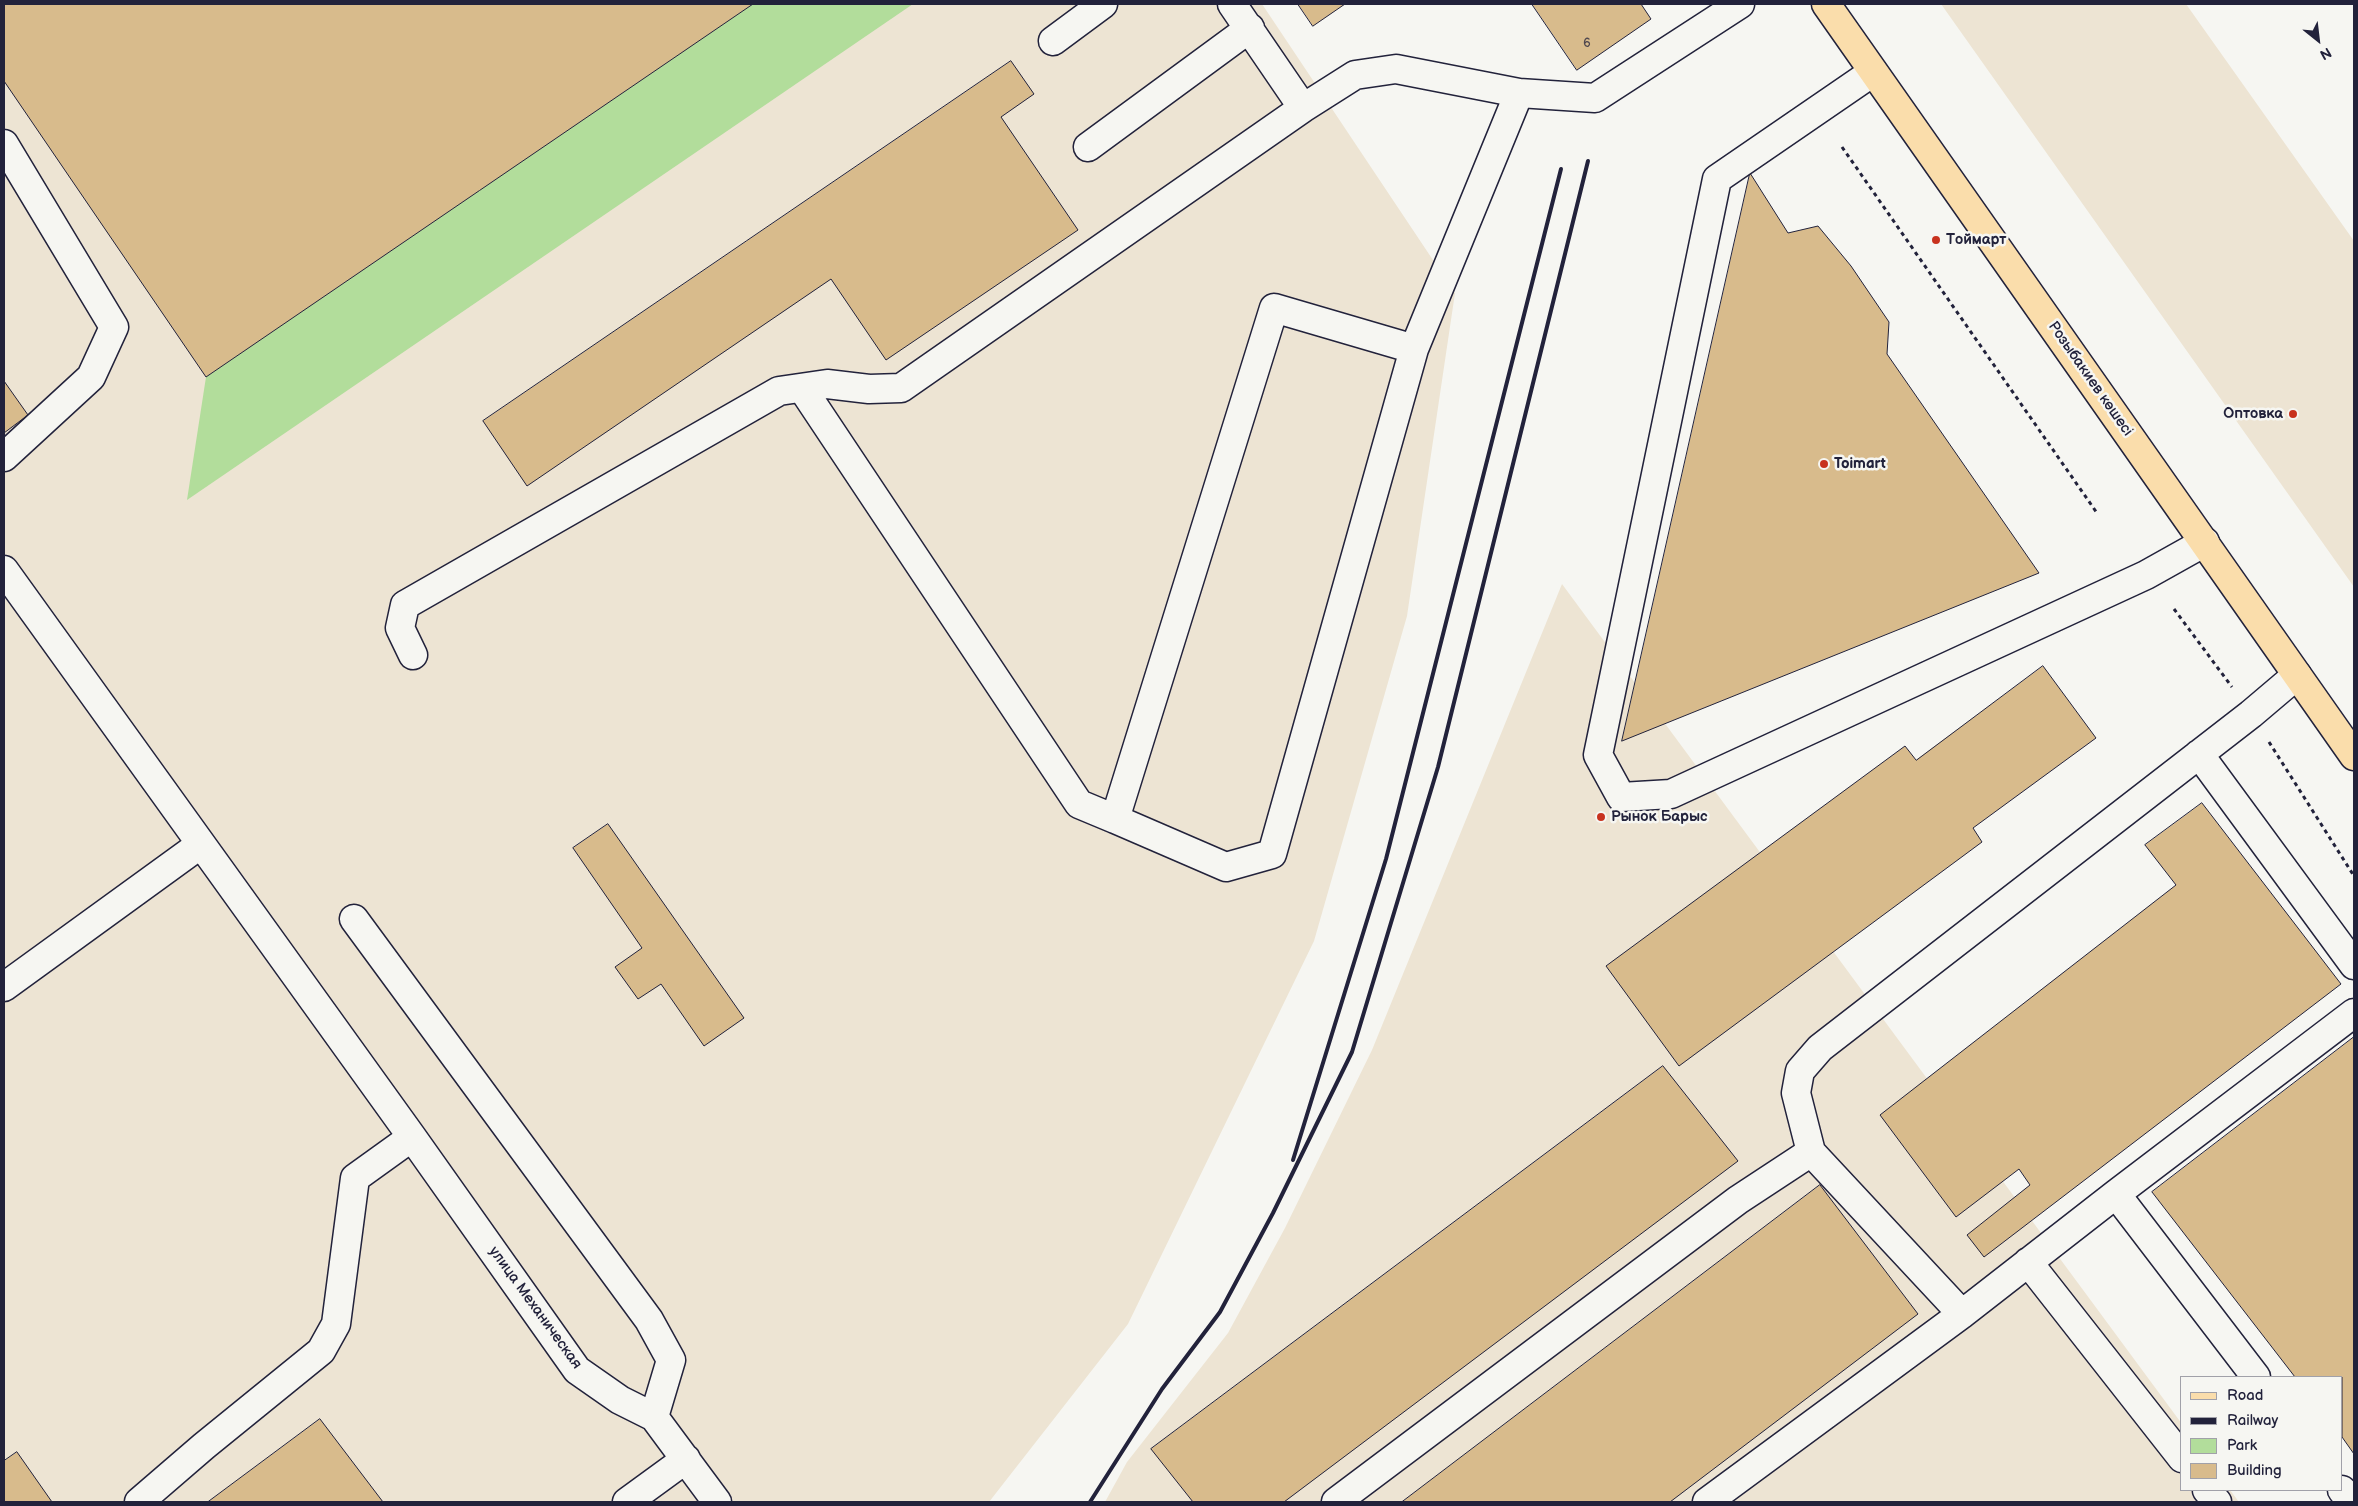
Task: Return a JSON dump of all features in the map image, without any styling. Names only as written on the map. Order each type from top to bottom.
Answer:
[{"type":"main road","name":"Розыбакиев көшесі","points":[[1826,4],[2354,756]]},
{"type":"street","points":[[1053,41],[1103,4]]},
{"type":"street","points":[[1232,4],[1303,108]]},
{"type":"street","points":[[413,655],[400,628],[405,605],[780,391],[827,384],[870,389],[901,388],[1303,108],[1355,74],[1396,68],[1519,93],[1595,98],[1740,4]]},
{"type":"street","points":[[1088,147],[1250,28]]},
{"type":"street","points":[[1873,72],[1717,179],[1598,755],[1621,797],[1671,794],[2146,575],[2205,542]]},
{"type":"street","points":[[802,388],[1079,804],[1226,866],[1272,854],[1414,349],[1519,93]]},
{"type":"street","points":[[4,144],[114,327],[91,377],[4,457]]},
{"type":"street","points":[[1115,819],[1274,308],[1414,349]]},
{"type":"street","name":"улица Механическая","points":[[4,570],[412,1137],[577,1370],[620,1400],[654,1417],[717,1502]]},
{"type":"street","points":[[1962,1314],[1812,1152],[1796,1093],[1800,1070],[1820,1048],[2298,675]]},
{"type":"street","points":[[2199,754],[2354,965]]},
{"type":"street","points":[[4,987],[201,844]]},
{"type":"street","points":[[354,919],[649,1320],[671,1360],[654,1417]]},
{"type":"street","points":[[1707,1502],[1962,1314],[2354,1013]]},
{"type":"street","points":[[140,1502],[204,1446],[321,1351],[336,1324],[355,1178],[412,1137]]},
{"type":"street","points":[[1336,1502],[1738,1200],[1812,1152]]},
{"type":"street","points":[[2116,1194],[2255,1376]]},
{"type":"street","points":[[2028,1262],[2180,1455]]},
{"type":"street","points":[[627,1502],[686,1459]]},
{"type":"street","points":[[2208,1491],[2217,1502]]},
{"type":"street","points":[[2343,1491],[2351,1502]]},
{"type":"path","points":[[1842,147],[2097,513]]},
{"type":"shaded area","points":[[4,4],[1262,4],[1455,293],[1407,616],[1314,941],[1128,1324],[989,1502],[4,1502]]},
{"type":"shaded area","name":"Оптовка","points":[[1941,4],[2186,4],[2354,241],[2354,587]]},
{"type":"shaded area","name":"Рынок Барыс","points":[[1562,584],[2180,1421],[2180,1491],[2231,1491],[2239,1502],[1105,1502],[1127,1462],[1228,1333],[1285,1228],[1372,1050]]},
{"type":"green space","points":[[753,4],[913,4],[187,500],[206,377]]},
{"type":"building","points":[[4,4],[753,4],[206,377],[4,81]]},
{"type":"building","points":[[1298,4],[1345,4],[1313,26]]},
{"type":"building","points":[[1532,4],[1641,4],[1651,19],[1577,70]]},
{"type":"building","points":[[1011,61],[1034,94],[1001,117],[1078,230],[886,360],[831,279],[527,486],[483,421]]},
{"type":"building","name":"Toimart","points":[[1750,173],[1788,233],[1818,226],[1851,266],[1889,322],[1887,354],[2039,573],[1622,741]]},
{"type":"building","points":[[4,381],[28,415],[4,433]]},
{"type":"building","points":[[2043,666],[2096,738],[1973,828],[1982,842],[1679,1066],[1606,966],[1905,746],[1916,760]]},
{"type":"building","points":[[2202,803],[2341,984],[1984,1257],[1967,1235],[2030,1185],[2019,1169],[1956,1217],[1880,1115],[2176,885],[2145,845]]},
{"type":"building","points":[[608,824],[744,1018],[704,1046],[661,984],[638,999],[615,967],[642,948],[573,848]]},
{"type":"building","points":[[2354,1037],[2354,1454],[2343,1438],[2343,1376],[2294,1376],[2152,1192]]},
{"type":"building","points":[[1663,1066],[1738,1161],[1284,1502],[1193,1502],[1151,1449]]},
{"type":"building","points":[[1820,1185],[1918,1314],[1670,1502],[1402,1502]]},
{"type":"building","points":[[320,1419],[383,1502],[208,1502]]},
{"type":"building","points":[[17,1452],[52,1502],[4,1502],[4,1461]]},
{"type":"railway","points":[[1090,1502],[1162,1389],[1220,1312],[1273,1213],[1352,1052],[1438,767],[1588,161]]},
{"type":"railway","points":[[1293,1160],[1386,859],[1561,169]]},
{"type":"place","name":"Тоймарт","points":[[1936,240]]},
{"type":"place","name":"Оптовка","points":[[2293,414]]},
{"type":"place","name":"Toimart","points":[[1824,464]]},
{"type":"place","name":"Рынок Барыс","points":[[1601,817]]}]
